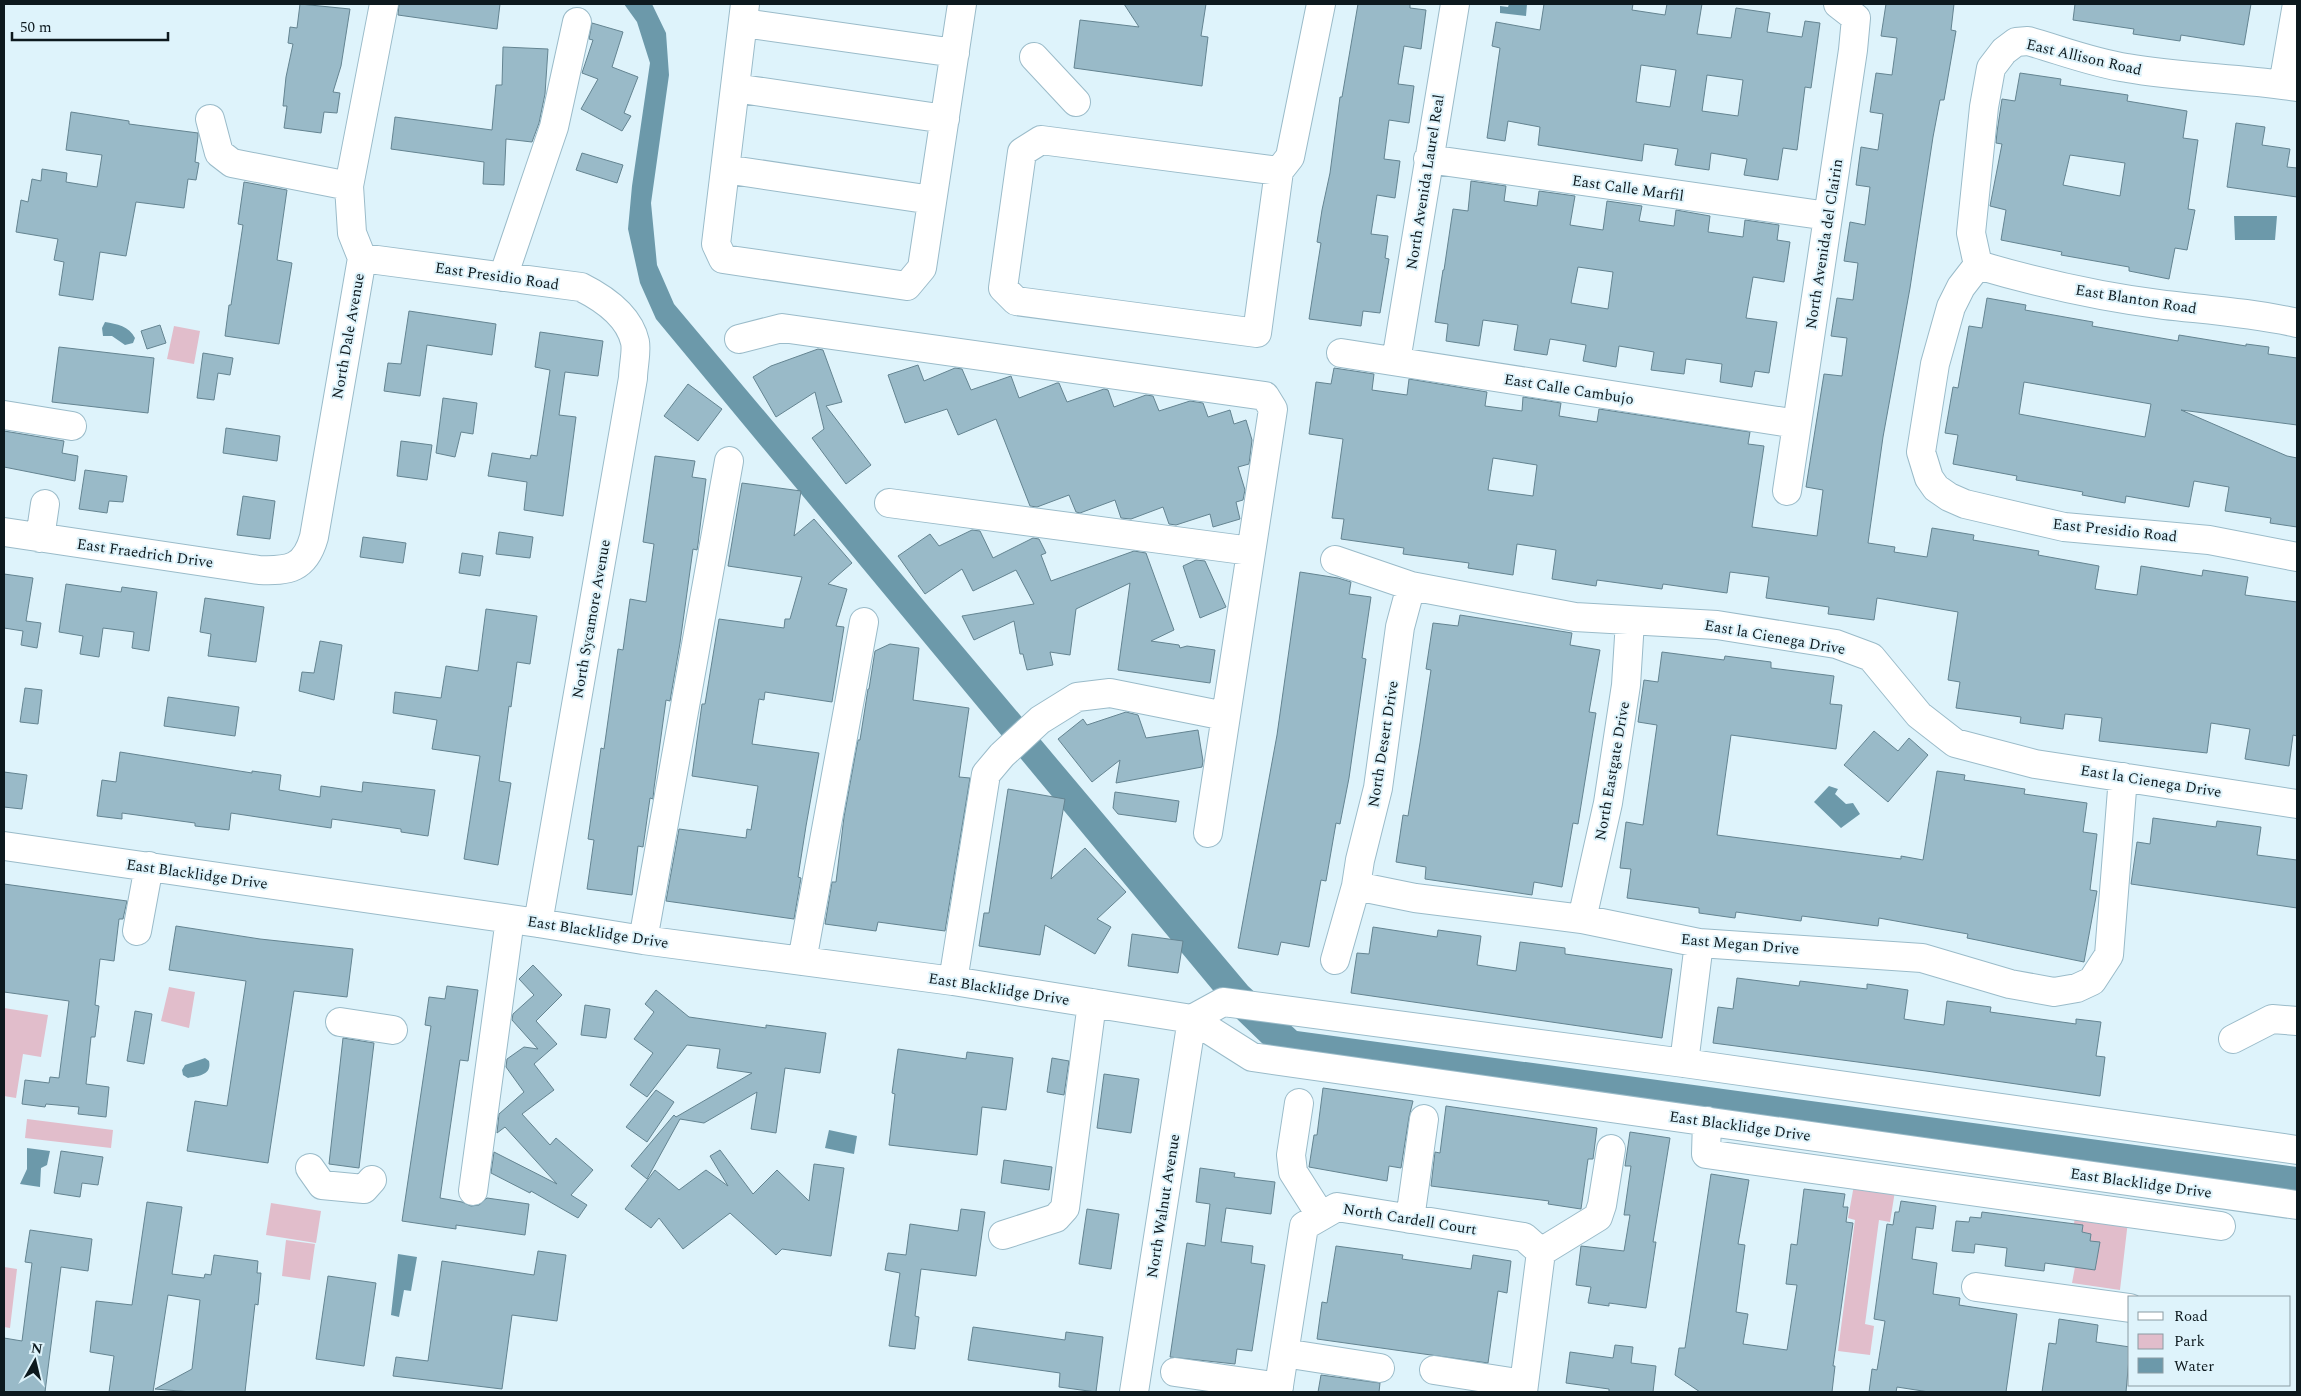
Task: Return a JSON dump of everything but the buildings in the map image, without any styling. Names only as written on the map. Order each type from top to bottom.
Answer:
[{"type":"street","name":"North Dale Avenue","points":[[287,569],[305,559],[314,538],[362,258],[352,233],[349,186],[384,4]]},
{"type":"street","points":[[955,54],[744,13],[716,244],[723,259],[907,286],[922,268],[944,119],[955,54],[962,4]]},
{"type":"street","points":[[1279,171],[1041,140],[1022,152],[1004,288],[1016,301],[1257,333],[1279,171],[1290,157],[1321,4]]},
{"type":"street","name":"North Avenida Laurel Real","points":[[1396,361],[1455,4]]},
{"type":"street","name":"North Avenida del Clairin","points":[[1787,491],[1854,50],[1856,18],[1838,4]]},
{"type":"street","points":[[2290,86],[2296,4]]},
{"type":"street","points":[[502,277],[554,128],[577,22]]},
{"type":"street","name":"East Allison Road","points":[[1978,265],[1971,233],[1984,107],[1991,68],[2004,51],[2016,42],[2028,41],[2125,68],[2290,86]]},
{"type":"street","points":[[1034,57],[1076,102]]},
{"type":"street","points":[[735,88],[944,119]]},
{"type":"street","points":[[210,119],[219,152],[232,164],[349,186]]},
{"type":"street","name":"East Calle Marfil","points":[[1428,159],[1828,216]]},
{"type":"street","points":[[725,169],[932,200]]},
{"type":"street","name":"East Presidio Road","points":[[362,258],[580,287],[604,299],[623,318]]},
{"type":"street","name":"East Presidio Road","points":[[1978,265],[1961,287],[1951,307],[1935,364],[1921,452],[1929,478],[1936,488],[1949,497],[1965,504],[2064,527],[2209,540],[2297,557]]},
{"type":"street","name":"East Blanton Road","points":[[1978,265],[2027,280],[2103,296],[2260,315],[2297,323]]},
{"type":"street","name":"North Sycamore Avenue","points":[[538,923],[633,378],[635,342],[623,318]]},
{"type":"street","points":[[739,339],[782,328],[1264,396],[1273,409],[1208,833]]},
{"type":"street","name":"East Calle Cambujo","points":[[1341,353],[1797,424]]},
{"type":"street","points":[[4,415],[72,426]]},
{"type":"street","points":[[642,940],[729,461]]},
{"type":"street","points":[[889,503],[1251,551]]},
{"type":"street","points":[[40,538],[45,504]]},
{"type":"street","name":"East Fraedrich Drive","points":[[4,532],[259,570],[287,569]]},
{"type":"street","name":"East la Cienega Drive","points":[[1335,560],[1411,586],[1575,617],[1717,625],[1836,644],[1871,657],[1919,715],[1955,743],[2035,764],[2297,804]]},
{"type":"street","name":"North Desert Drive","points":[[1336,960],[1356,886],[1360,860],[1378,788],[1400,627],[1411,586]]},
{"type":"street","name":"North Eastgate Drive","points":[[1582,919],[1608,803],[1626,685],[1630,621]]},
{"type":"street","points":[[802,961],[864,622]]},
{"type":"street","points":[[953,981],[986,774],[1002,755],[1040,720],[1077,696],[1110,693],[1225,716]]},
{"type":"street","name":"East Megan Drive","points":[[1356,886],[1415,898],[1582,919],[1700,943],[1922,958],[2010,984],[2054,992],[2077,988],[2092,981],[2109,955],[2123,777]]},
{"type":"street","name":"East Blacklidge Drive","points":[[4,846],[538,923],[642,940],[953,981],[1192,1019],[1252,1057],[2297,1205]]},
{"type":"street","points":[[137,931],[148,866]]},
{"type":"street","points":[[473,1191],[510,919]]},
{"type":"street","points":[[1684,1063],[1700,943]]},
{"type":"street","points":[[1192,1019],[1223,1002],[1684,1063],[2297,1150]]},
{"type":"street","points":[[1003,1235],[1056,1218],[1065,1208],[1092,1003]]},
{"type":"street","points":[[2233,1039],[2272,1018],[2297,1021]]},
{"type":"street","name":"North Walnut Avenue","points":[[1134,1392],[1192,1019]]},
{"type":"street","points":[[340,1022],[393,1030]]},
{"type":"street","points":[[1299,1103],[1291,1155],[1292,1172],[1321,1216]]},
{"type":"street","points":[[1410,1219],[1424,1119]]},
{"type":"street","points":[[1707,1121],[1706,1154],[2220,1234],[2225,1195]]},
{"type":"street","points":[[1434,1370],[1524,1388],[1542,1252],[1598,1216],[1602,1205],[1611,1149]]},
{"type":"street","points":[[310,1168],[322,1185],[364,1189],[372,1180]]},
{"type":"street","name":"North Cardell Court","points":[[1278,1390],[1304,1226],[1337,1207],[1524,1237],[1542,1252]]},
{"type":"street","points":[[1976,1287],[2128,1308]]},
{"type":"street","points":[[1284,1354],[1380,1368]]},
{"type":"street","points":[[1174,1372],[1278,1390]]},
{"type":"green space","points":[[174,326],[200,331],[194,364],[167,359]]},
{"type":"green space","points":[[169,987],[195,992],[189,1028],[161,1021]]},
{"type":"green space","points":[[4,1008],[48,1015],[41,1057],[23,1054],[16,1098],[4,1096]]},
{"type":"green space","points":[[27,1119],[113,1130],[111,1148],[25,1138]]},
{"type":"green space","points":[[1854,1185],[1895,1191],[1890,1222],[1879,1220],[1865,1324],[1874,1326],[1870,1355],[1838,1351],[1855,1220],[1848,1218]]},
{"type":"green space","points":[[271,1203],[321,1211],[316,1243],[266,1235]]},
{"type":"green space","points":[[2075,1215],[2128,1221],[2120,1290],[2072,1283],[2075,1267],[2095,1270],[2099,1243],[2090,1241],[2091,1234],[2082,1232],[2083,1225],[2074,1224]]},
{"type":"green space","points":[[286,1240],[315,1244],[310,1280],[282,1276]]},
{"type":"green space","points":[[4,1267],[17,1269],[10,1328],[4,1327]]},
{"type":"water","points":[[624,4],[652,4],[666,33],[669,75],[651,203],[657,265],[674,304],[1248,986],[1297,1031],[2297,1167],[2297,1195],[1265,1046],[1236,1018],[656,319],[640,283],[628,229],[632,186],[650,63],[637,22]]},
{"type":"water","points":[[1509,4],[1527,4],[1526,16],[1500,13],[1500,6],[1508,7]]},
{"type":"water","points":[[2234,216],[2277,216],[2275,240],[2235,240]]},
{"type":"water","points":[[105,322],[126,328],[135,338],[133,343],[125,345],[112,336],[103,336],[102,328]]},
{"type":"water","points":[[1829,786],[1838,789],[1835,794],[1846,804],[1853,803],[1860,814],[1841,828],[1814,802]]},
{"type":"water","points":[[205,1058],[209,1061],[207,1072],[188,1078],[183,1075],[182,1070],[185,1065]]},
{"type":"water","points":[[829,1130],[857,1136],[854,1154],[825,1148]]},
{"type":"water","points":[[27,1148],[50,1151],[47,1165],[41,1168],[40,1187],[20,1184],[27,1169]]},
{"type":"water","points":[[398,1254],[417,1257],[411,1291],[404,1290],[399,1317],[391,1315]]}]
